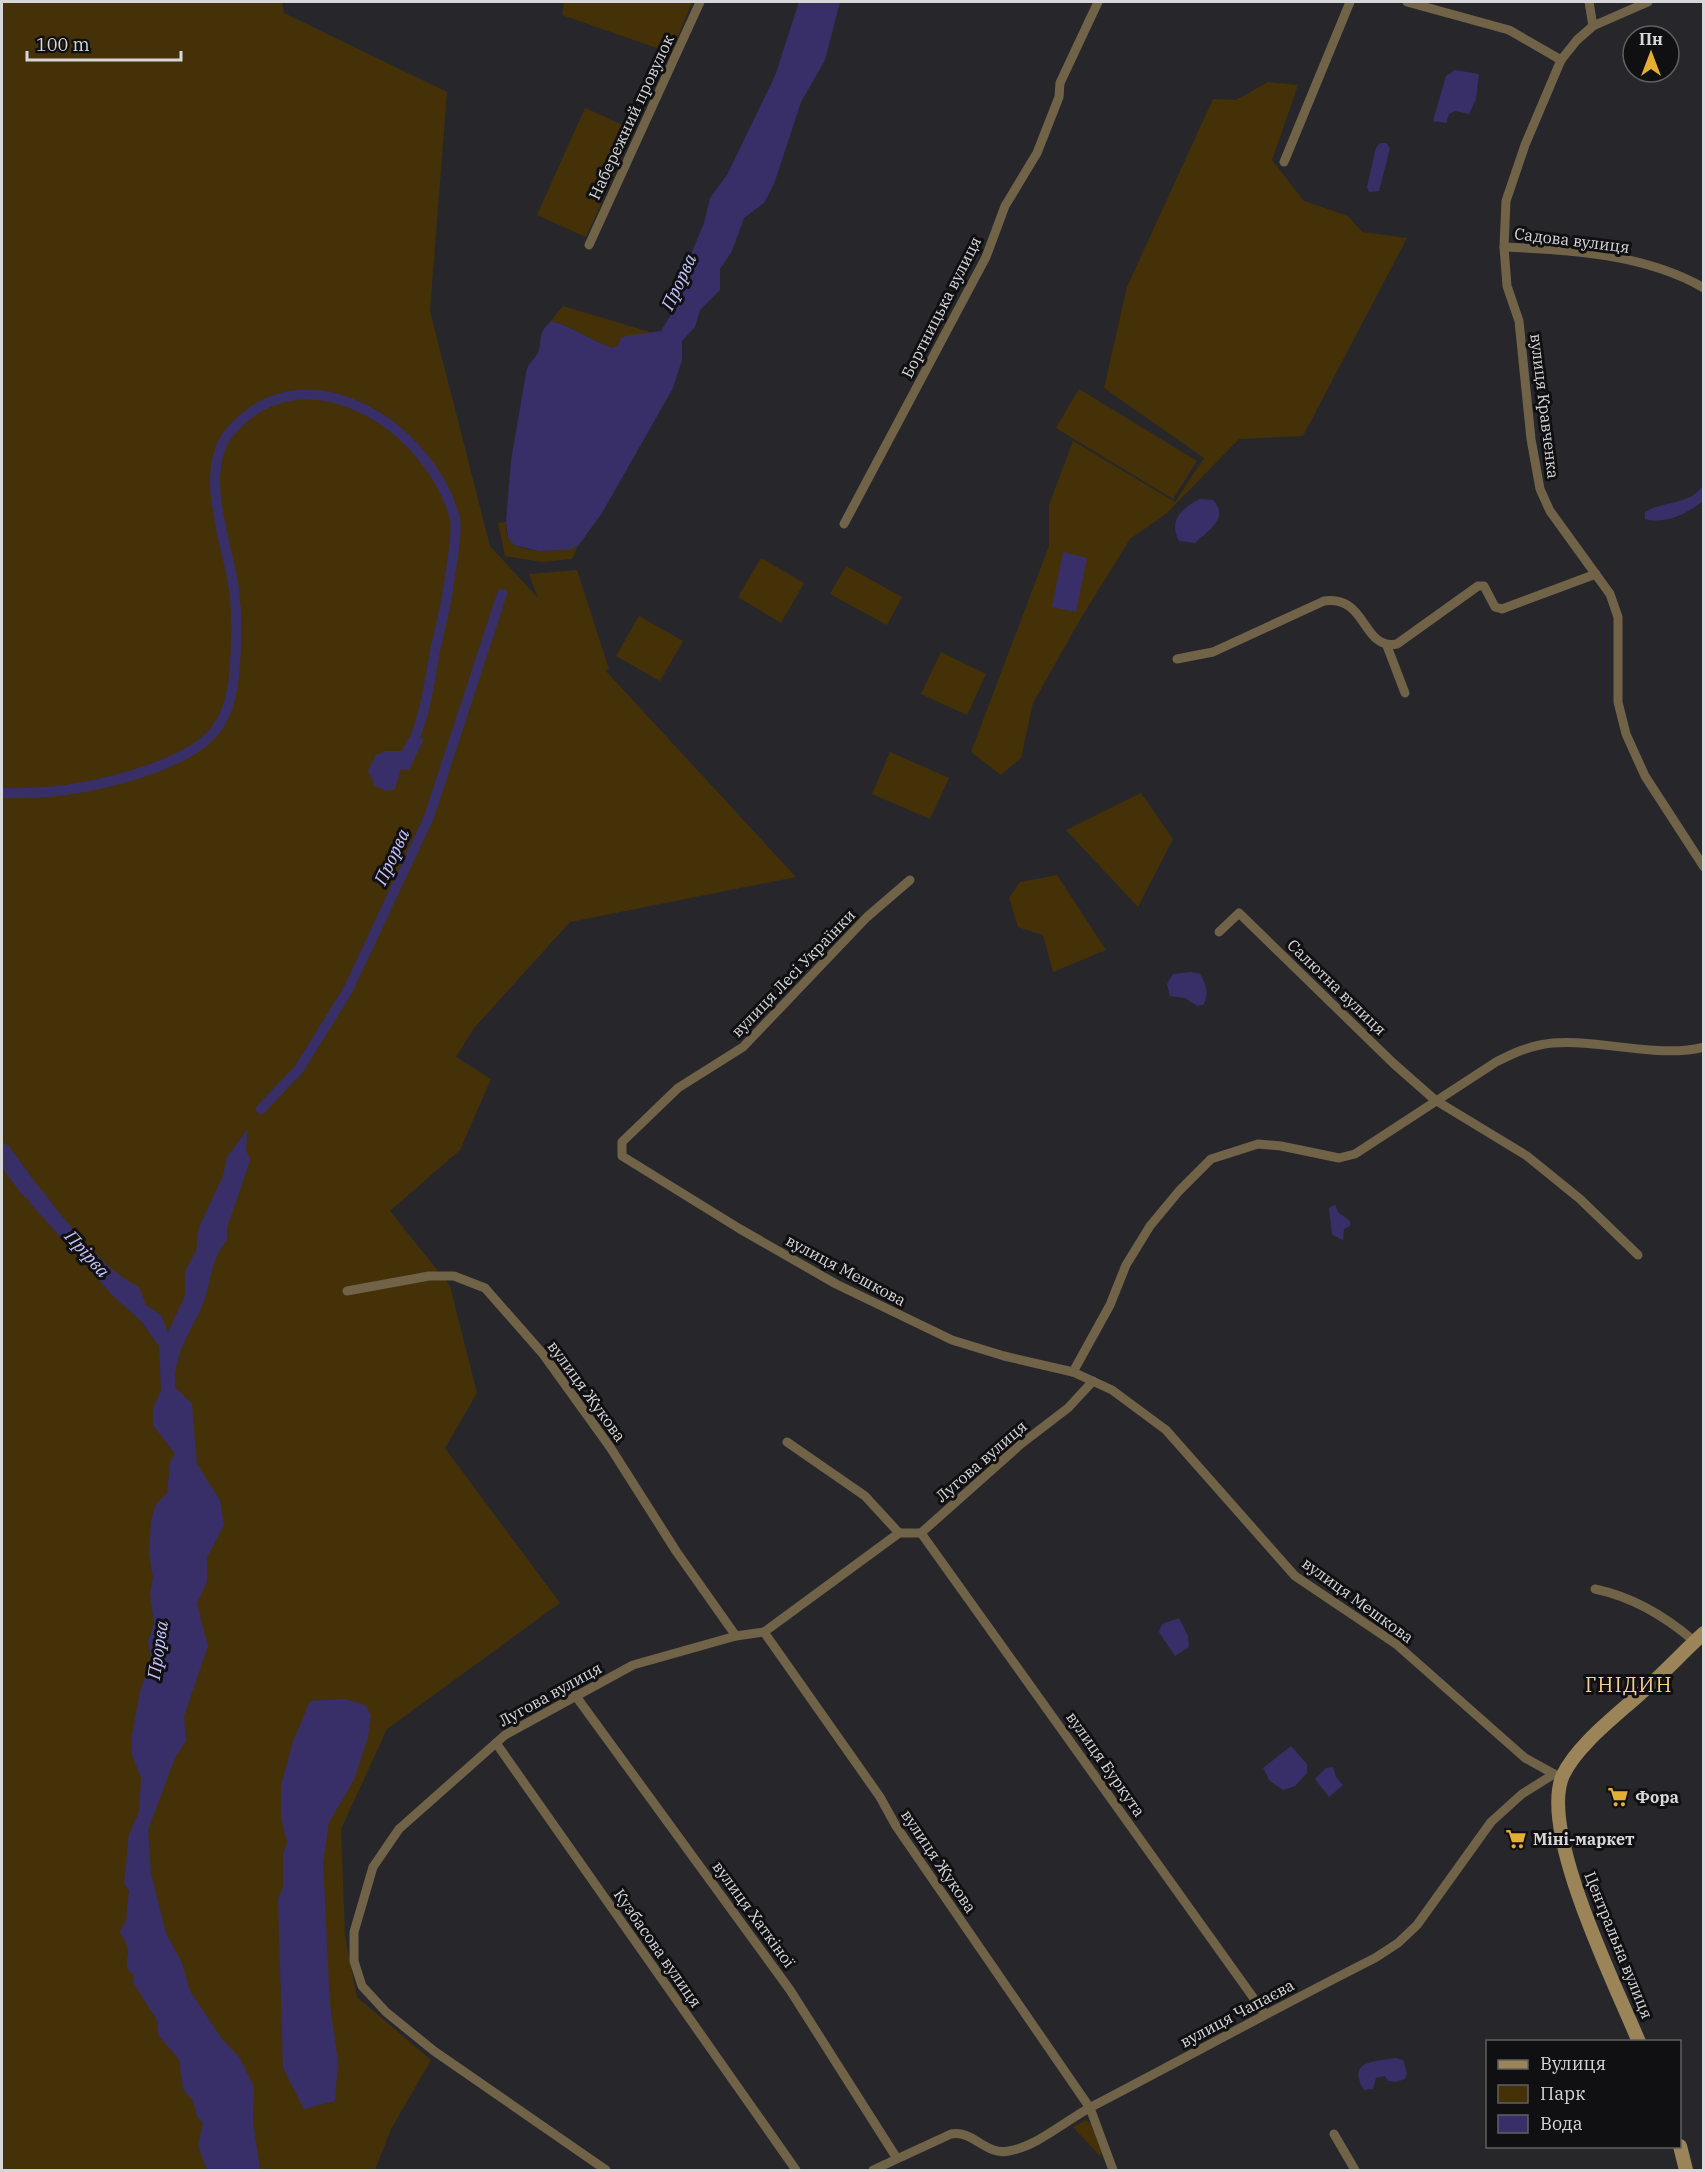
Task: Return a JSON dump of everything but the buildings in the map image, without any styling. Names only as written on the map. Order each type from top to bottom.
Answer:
[{"type":"street","name":"Набережний провулок","points":[[589,245],[700,2]]},
{"type":"street","name":"Бортницька вулиця","points":[[844,524],[986,257],[1005,207],[1037,153],[1059,97],[1060,83],[1098,2]]},
{"type":"street","points":[[1284,162],[1350,2]]},
{"type":"street","points":[[1407,2],[1509,30],[1561,60]]},
{"type":"street","points":[[1589,2],[1593,26],[1648,2]]},
{"type":"street","name":"вулиця Кравченка","points":[[1593,26],[1577,40],[1561,60],[1525,146],[1506,201],[1504,247],[1507,286],[1519,321],[1531,439],[1540,489],[1550,511],[1610,594],[1618,617],[1618,702],[1626,734],[1645,776],[1704,867]]},
{"type":"street","name":"Садова вулиця","points":[[1504,247],[1616,257],[1685,277],[1704,288]]},
{"type":"street","points":[[1177,659],[1213,652],[1324,601],[1336,599],[1348,603],[1379,642],[1387,646],[1397,644],[1478,585],[1484,586],[1495,607],[1502,609],[1596,574]]},
{"type":"street","points":[[1387,646],[1405,693]]},
{"type":"street","name":"вулиця Лесі Українки","points":[[622,1156],[622,1142],[678,1088],[743,1047],[867,917],[910,880]]},
{"type":"street","name":"Салютна вулиця","points":[[1219,932],[1239,913],[1393,1064],[1435,1100],[1527,1156],[1580,1199],[1638,1254]]},
{"type":"street","points":[[1073,1372],[1110,1305],[1126,1265],[1150,1226],[1179,1191],[1211,1159],[1258,1144],[1281,1146],[1339,1158],[1355,1154],[1496,1062],[1519,1050],[1541,1044],[1662,1049],[1704,1047]]},
{"type":"street","name":"вулиця Мешкова","points":[[622,1156],[740,1229],[836,1284],[952,1340],[1004,1356],[1073,1372],[1112,1390],[1166,1430],[1295,1576],[1396,1644],[1525,1758],[1558,1775]]},
{"type":"street","name":"вулиця Жукова","points":[[347,1291],[429,1276],[454,1276],[485,1288],[543,1354],[610,1447],[676,1551],[736,1636]]},
{"type":"street","name":"Лугова вулиця","points":[[921,1533],[1021,1443],[1068,1408],[1093,1381]]},
{"type":"street","points":[[787,1442],[865,1496],[899,1533],[921,1533]]},
{"type":"street","name":"Лугова вулиця","points":[[606,2170],[434,2051],[386,2012],[362,1986],[354,1961],[354,1932],[373,1867],[399,1829],[505,1734],[633,1665],[736,1636],[764,1632],[899,1533]]},
{"type":"street","name":"вулиця Буркута","points":[[921,1533],[1265,2014]]},
{"type":"street","points":[[1558,1775],[1609,1721],[1699,1637],[1645,1607],[1619,1595],[1595,1589]]},
{"type":"street","name":"вулиця Жукова","points":[[764,1632],[880,1797],[896,1826],[1090,2108],[1113,2170]]},
{"type":"street","name":"вулиця Хаткіної","points":[[575,1695],[790,1990],[896,2157]]},
{"type":"street","name":"Кузбасова вулиця","points":[[496,1743],[795,2170]]},
{"type":"street","name":"вулиця Чапаєва","points":[[873,2170],[896,2157],[960,2132],[995,2152],[1010,2151],[1026,2145],[1090,2108],[1398,1944],[1417,1925],[1491,1822],[1522,1794],[1558,1775]]},
{"type":"street","name":"Центральна вулиця","points":[[1558,1775],[1558,1812],[1577,1891],[1639,2040]]},
{"type":"street","points":[[1334,2134],[1355,2170]]},
{"type":"street","points":[[1680,2148],[1686,2170]]},
{"type":"green space","points":[[2,2],[282,2],[284,13],[447,92],[430,311],[490,546],[538,598],[529,574],[577,570],[609,669],[605,670],[796,877],[570,922],[474,1028],[456,1057],[491,1079],[460,1150],[390,1211],[450,1286],[477,1393],[445,1448],[560,1603],[387,1729],[341,1829],[345,1936],[357,1997],[431,2060],[391,2129],[375,2170],[2,2170]]},
{"type":"green space","points":[[564,2],[692,2],[671,53],[562,15]]},
{"type":"green space","points":[[1268,82],[1298,85],[1272,160],[1304,201],[1348,216],[1362,232],[1407,238],[1303,436],[1239,439],[1167,513],[1130,539],[1081,618],[1033,703],[1021,758],[1001,775],[971,752],[1049,546],[1049,505],[1073,441],[1175,502],[1204,458],[1104,388],[1127,287],[1213,99],[1236,100]]},
{"type":"green space","points":[[585,108],[634,130],[586,237],[537,215]]},
{"type":"green space","points":[[563,306],[653,333],[621,338],[618,346],[613,348],[551,321]]},
{"type":"green space","points":[[1079,389],[1197,461],[1173,499],[1056,428]]},
{"type":"green space","points":[[506,522],[506,532],[509,538],[515,545],[523,548],[553,551],[578,546],[572,559],[542,562],[505,556],[498,523]]},
{"type":"green space","points":[[761,558],[804,583],[781,623],[738,597]]},
{"type":"green space","points":[[846,566],[902,597],[887,625],[830,594]]},
{"type":"green space","points":[[639,616],[683,641],[660,681],[616,656]]},
{"type":"green space","points":[[941,652],[986,674],[967,715],[921,694]]},
{"type":"green space","points":[[890,752],[949,778],[930,819],[872,794]]},
{"type":"green space","points":[[1141,793],[1173,839],[1138,907],[1066,830]]},
{"type":"green space","points":[[1057,875],[1106,950],[1053,972],[1043,935],[1018,927],[1009,898],[1020,882]]},
{"type":"green space","points":[[1086,2120],[1091,2124],[1102,2152],[1100,2156],[1073,2127]]},
{"type":"water","points":[[799,2],[840,2],[825,60],[801,102],[774,184],[764,203],[744,218],[732,251],[720,269],[720,290],[700,310],[695,327],[682,341],[682,360],[673,388],[602,513],[578,546],[569,550],[539,551],[514,545],[508,538],[506,522],[511,461],[526,373],[539,351],[543,331],[551,321],[613,348],[618,345],[621,338],[626,336],[661,331],[672,313],[687,264],[704,223],[710,198],[727,175],[775,76]]},
{"type":"water","points":[[1455,70],[1479,74],[1476,99],[1469,114],[1455,111],[1449,114],[1446,123],[1433,121],[1446,76]]},
{"type":"water","points":[[1380,143],[1386,143],[1390,148],[1379,191],[1369,192],[1367,187],[1376,148]]},
{"type":"water","points":[[1703,486],[1703,501],[1690,510],[1668,519],[1645,519],[1645,512],[1690,497]]},
{"type":"water","points":[[1200,499],[1213,500],[1218,507],[1219,513],[1215,524],[1195,543],[1179,541],[1176,534],[1176,521],[1188,506]]},
{"type":"water","points":[[1063,552],[1087,558],[1076,612],[1052,607]]},
{"type":"water","points":[[418,737],[424,739],[409,770],[401,769],[395,789],[386,791],[375,786],[368,771],[376,755],[386,751],[402,751],[408,739]]},
{"type":"water","points":[[1191,972],[1200,974],[1205,986],[1207,993],[1203,1005],[1197,1006],[1185,998],[1170,996],[1167,984],[1173,974]]},
{"type":"water","points":[[248,1129],[246,1149],[250,1161],[227,1228],[227,1240],[216,1257],[201,1309],[179,1355],[175,1376],[175,1387],[192,1404],[197,1464],[220,1500],[224,1525],[207,1558],[207,1581],[197,1604],[208,1646],[184,1716],[186,1741],[175,1758],[148,1830],[151,1873],[166,1933],[182,1963],[190,1991],[222,2039],[239,2057],[254,2087],[253,2121],[260,2170],[207,2170],[198,2146],[203,2123],[197,2116],[193,2101],[183,2089],[179,2059],[158,2035],[158,2022],[133,1982],[134,1975],[127,1967],[127,1947],[120,1932],[126,1920],[129,1891],[124,1883],[129,1834],[139,1812],[141,1778],[132,1755],[132,1735],[141,1687],[152,1662],[148,1642],[154,1624],[150,1593],[153,1577],[149,1553],[151,1521],[155,1506],[167,1493],[170,1462],[175,1454],[153,1425],[153,1409],[161,1390],[159,1346],[141,1321],[113,1296],[30,1203],[14,1172],[36,1184],[97,1255],[117,1273],[139,1287],[146,1305],[161,1315],[168,1332],[185,1296],[185,1271],[196,1251],[199,1227],[223,1176],[227,1157]]},
{"type":"water","points":[[1335,1205],[1338,1212],[1350,1221],[1350,1226],[1344,1229],[1343,1240],[1332,1235],[1329,1208]]},
{"type":"water","points":[[1179,1618],[1188,1636],[1189,1647],[1175,1656],[1159,1632],[1162,1624]]},
{"type":"water","points":[[345,1699],[365,1705],[371,1715],[368,1737],[354,1780],[329,1822],[323,1863],[330,2005],[338,2062],[335,2101],[304,2109],[283,2068],[278,1899],[283,1888],[283,1855],[287,1842],[281,1818],[281,1785],[293,1742],[310,1701]]},
{"type":"water","points":[[1291,1746],[1307,1764],[1307,1773],[1295,1786],[1283,1790],[1270,1781],[1263,1768]]},
{"type":"water","points":[[1333,1767],[1336,1777],[1343,1785],[1329,1797],[1315,1779],[1326,1768]]},
{"type":"water","points":[[1396,2058],[1403,2060],[1407,2073],[1405,2079],[1396,2082],[1388,2081],[1385,2076],[1376,2078],[1373,2089],[1364,2090],[1359,2073],[1365,2064]]},
{"type":"waterway","points":[[2,793],[79,788],[116,780],[154,768],[174,760],[204,742],[223,719],[233,686],[236,607],[217,509],[215,487],[220,448],[230,432],[260,407],[293,396],[328,397],[362,408],[393,428],[421,454],[442,485],[455,519],[455,541],[445,609],[423,713],[410,749]]},
{"type":"waterway","name":"Прорва","points":[[261,1109],[299,1069],[348,990],[429,817],[502,594]]},
{"type":"waterway","name":"Прірва","points":[[2,1152],[29,1189]]},
{"type":"place","name":"Фора","points":[[1618,1797]]},
{"type":"place","name":"Міні-маркет","points":[[1516,1839]]},
{"type":"district","name":"ГНІДИН","points":[[1629,1685]]}]
